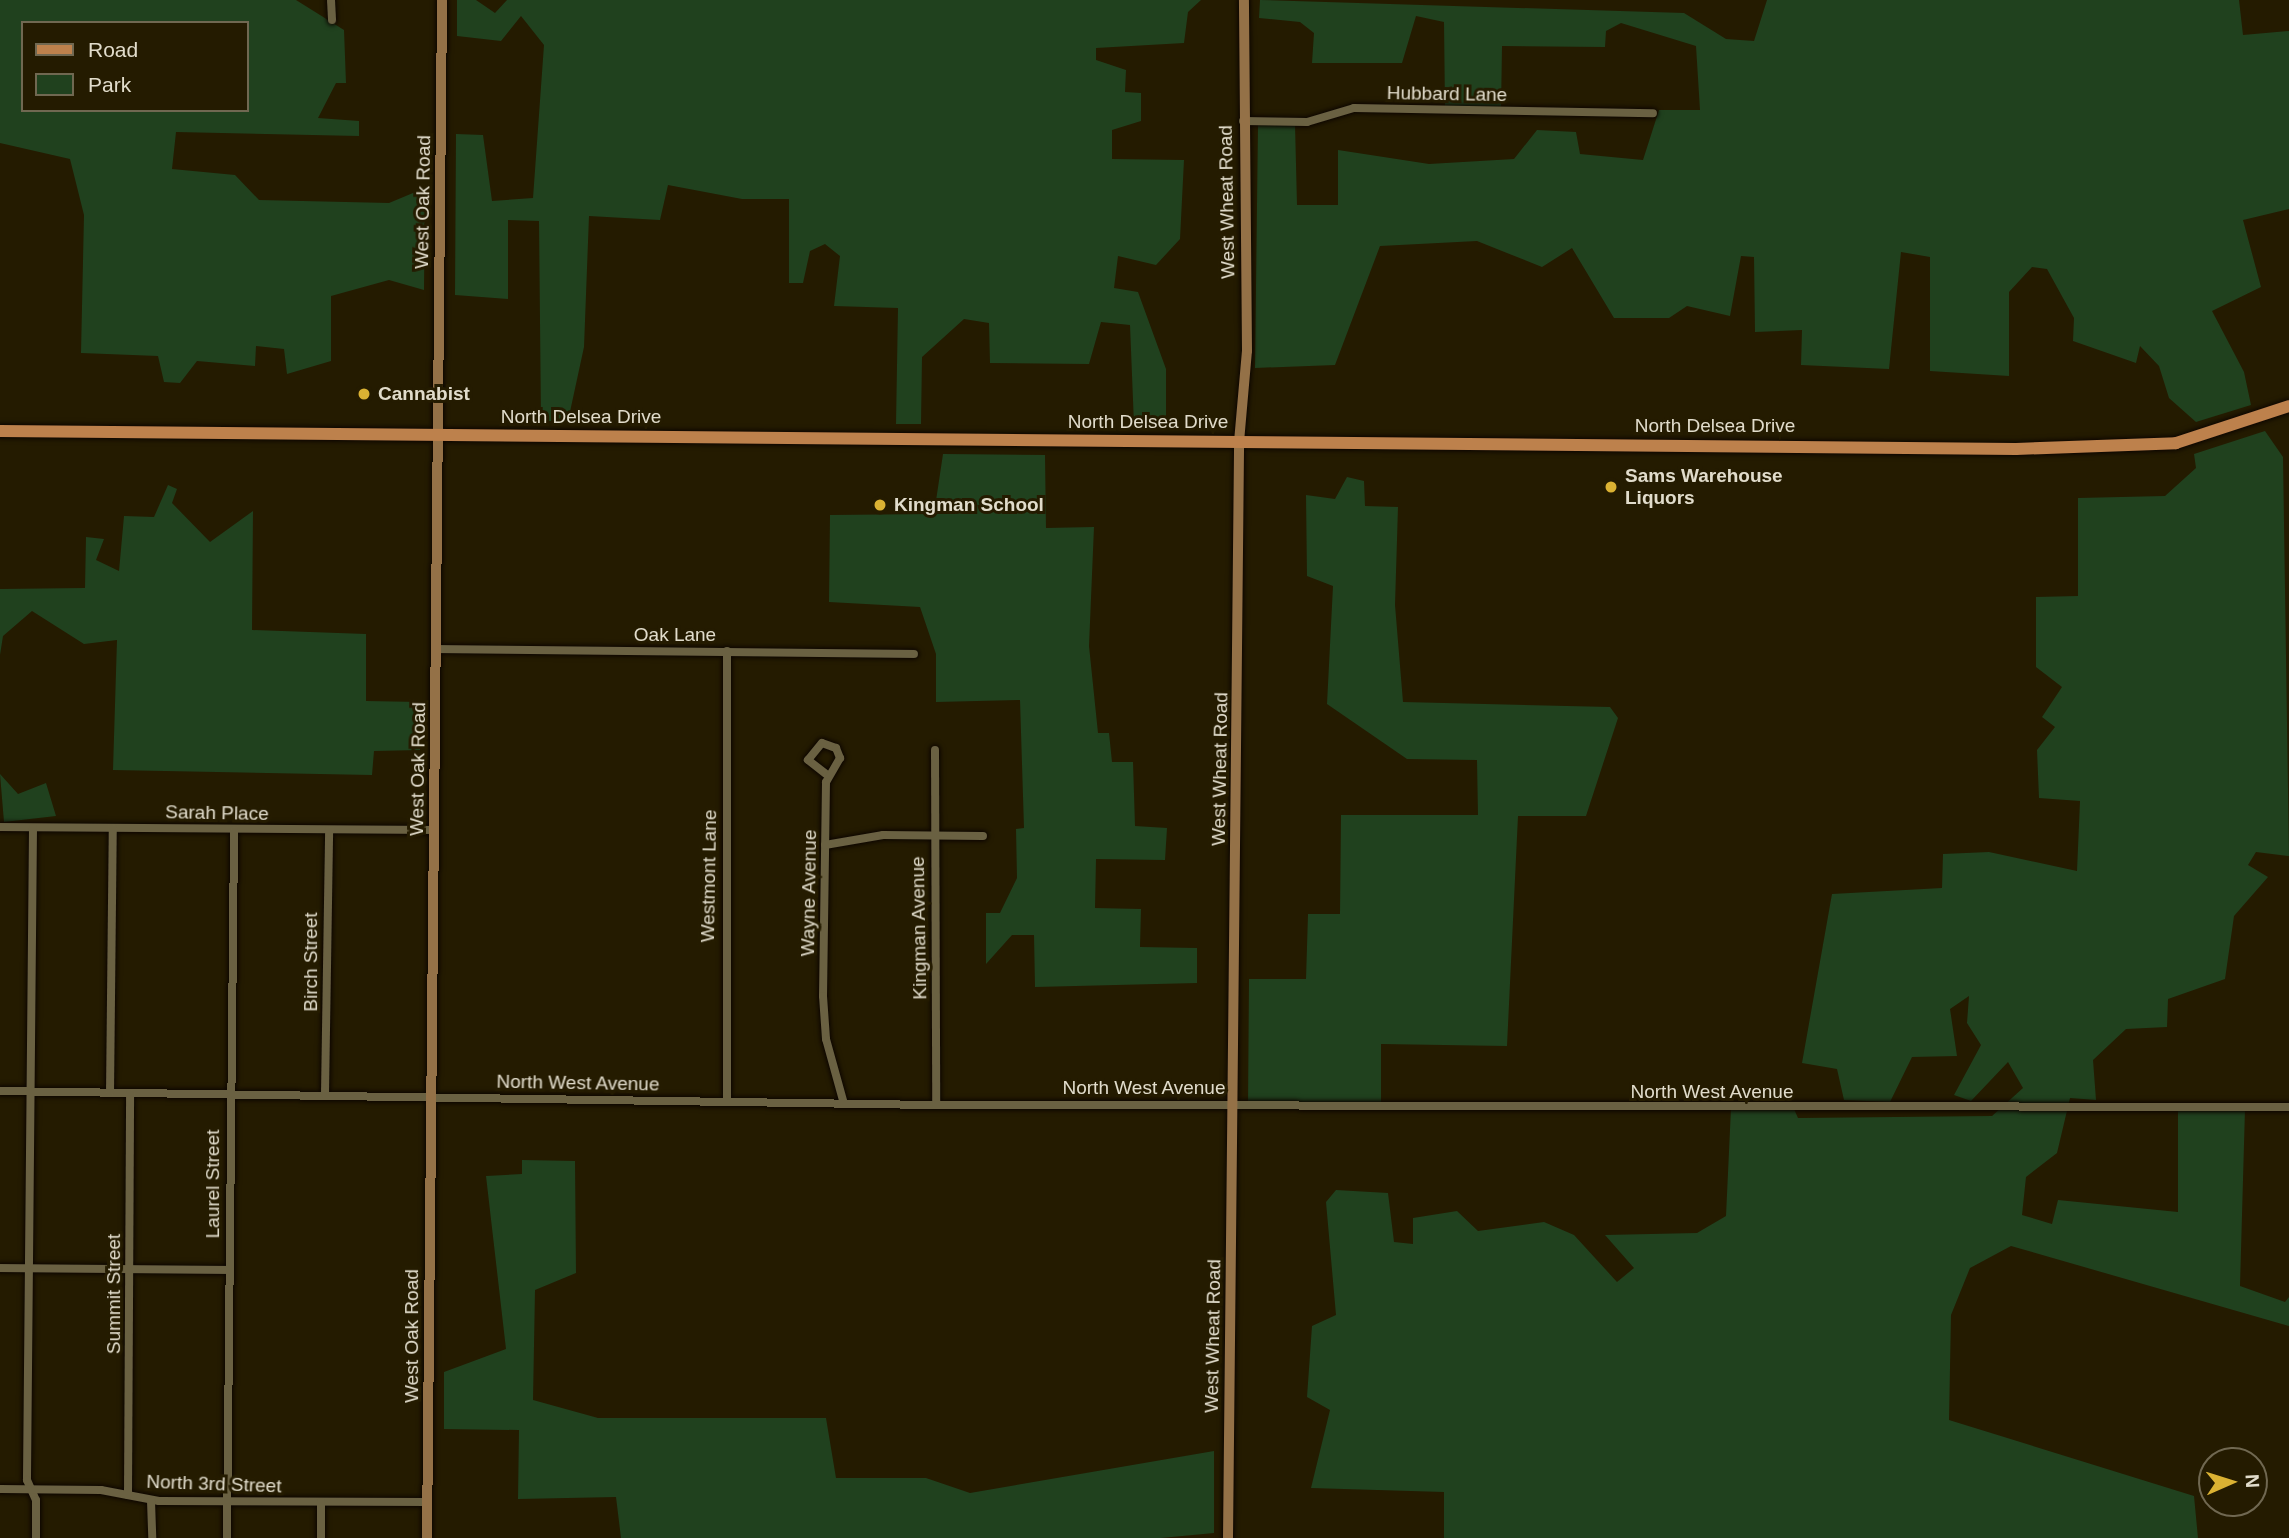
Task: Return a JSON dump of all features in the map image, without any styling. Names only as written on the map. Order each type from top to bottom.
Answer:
[{"type":"main road","name":"North Delsea Drive","points":[[0,431],[2147,447],[2208,436],[2289,406]]},
{"type":"street","points":[[331,0],[332,20]]},
{"type":"street","name":"West Oak Road","points":[[427,1538],[442,0]]},
{"type":"street","name":"West Wheat Road","points":[[1228,1538],[1239,442],[1247,351],[1244,0]]},
{"type":"street","name":"Hubbard Lane","points":[[1243,121],[1307,122],[1354,108],[1653,113]]},
{"type":"street","name":"Oak Lane","points":[[436,649],[914,654]]},
{"type":"street","name":"Westmont Lane","points":[[727,651],[727,1102]]},
{"type":"street","name":"Wayne Avenue","points":[[826,774],[808,760],[822,743],[836,748],[839,758],[826,782],[824,1018],[844,1104]]},
{"type":"street","name":"Kingman Avenue","points":[[935,750],[936,1105]]},
{"type":"street","name":"Sarah Place","points":[[0,827],[434,830]]},
{"type":"street","points":[[33,828],[29,1269],[30,1489],[36,1538]]},
{"type":"street","points":[[110,1093],[113,828]]},
{"type":"street","name":"Laurel Street","points":[[227,1538],[234,830]]},
{"type":"street","name":"Birch Street","points":[[325,1094],[328,830]]},
{"type":"street","points":[[825,845],[871,836],[984,836]]},
{"type":"street","name":"North West Avenue","points":[[0,1091],[936,1105],[2289,1107]]},
{"type":"street","name":"Summit Street","points":[[128,1495],[130,1093]]},
{"type":"street","points":[[0,1268],[229,1270]]},
{"type":"street","name":"North 3rd Street","points":[[0,1489],[128,1495],[151,1501],[428,1502]]},
{"type":"street","points":[[151,1501],[152,1538]]},
{"type":"street","points":[[321,1502],[321,1538]]},
{"type":"green space","points":[[0,0],[296,0],[344,30],[346,83],[336,83],[318,118],[359,121],[359,136],[176,132],[172,169],[235,175],[259,200],[389,203],[425,188],[424,290],[389,280],[331,296],[331,361],[287,374],[284,349],[256,346],[255,366],[197,361],[180,383],[164,382],[158,356],[81,353],[84,215],[70,159],[0,143]]},
{"type":"green space","points":[[457,0],[476,0],[495,13],[507,0],[1201,0],[1188,12],[1184,43],[1096,48],[1096,60],[1126,70],[1125,92],[1141,93],[1141,121],[1112,130],[1112,159],[1184,160],[1180,239],[1156,265],[1118,256],[1114,288],[1138,292],[1166,369],[1166,426],[1134,425],[1130,325],[1101,322],[1089,364],[990,363],[989,323],[964,319],[922,357],[921,424],[896,424],[898,308],[834,306],[840,256],[825,244],[810,251],[803,283],[789,283],[789,199],[742,199],[668,185],[660,220],[589,216],[584,347],[568,421],[541,421],[539,221],[508,220],[508,299],[455,295],[456,134],[483,135],[492,201],[533,198],[544,45],[521,16],[501,41],[457,36]]},
{"type":"green space","points":[[1260,0],[1684,13],[1726,39],[1754,41],[1767,0],[2239,0],[2243,35],[2289,31],[2289,209],[2243,220],[2261,287],[2212,311],[2244,372],[2251,405],[2196,422],[2169,398],[2159,366],[2140,346],[2136,363],[2073,341],[2074,318],[2047,269],[2032,267],[2009,292],[2009,376],[1930,371],[1930,257],[1901,252],[1889,369],[1801,365],[1802,330],[1755,332],[1754,257],[1741,256],[1730,316],[1687,306],[1669,318],[1614,318],[1572,248],[1542,267],[1477,241],[1380,246],[1335,365],[1255,368],[1258,124],[1295,124],[1297,205],[1338,205],[1338,150],[1429,164],[1514,159],[1537,130],[1576,132],[1580,154],[1643,160],[1659,110],[1700,110],[1696,46],[1621,23],[1606,31],[1605,47],[1502,46],[1501,110],[1445,109],[1444,22],[1416,16],[1402,63],[1312,63],[1314,33],[1300,22],[1259,18]]},
{"type":"green space","points":[[2265,431],[2283,457],[2289,856],[2256,852],[2248,865],[2268,877],[2234,916],[2225,979],[2168,999],[2167,1027],[2126,1029],[2093,1060],[2096,1100],[2070,1098],[2057,1153],[2026,1177],[2022,1215],[2052,1224],[2058,1200],[2178,1212],[2178,1109],[2245,1109],[2240,1286],[2285,1302],[2289,1297],[2289,1326],[2011,1246],[1970,1268],[1951,1315],[1949,1420],[2194,1496],[2198,1538],[1444,1538],[1444,1492],[1311,1488],[1330,1410],[1307,1397],[1312,1326],[1336,1315],[1326,1202],[1336,1190],[1388,1193],[1394,1242],[1413,1244],[1413,1218],[1457,1211],[1478,1231],[1544,1222],[1574,1235],[1617,1282],[1634,1268],[1605,1235],[1697,1233],[1726,1216],[1731,1108],[1794,1109],[1798,1118],[1992,1116],[2023,1088],[2008,1062],[1971,1101],[1954,1095],[1981,1045],[1967,1023],[1969,996],[1950,1009],[1957,1056],[1912,1057],[1890,1102],[1844,1100],[1837,1069],[1802,1063],[1832,894],[1942,888],[1943,854],[1989,852],[2077,871],[2080,801],[2039,798],[2037,750],[2055,727],[2042,717],[2062,687],[2036,667],[2036,597],[2078,596],[2078,498],[2165,496],[2196,468],[2194,454]]},
{"type":"green space","points":[[943,454],[1045,455],[1046,528],[1094,527],[1089,646],[1098,733],[1109,733],[1112,762],[1133,762],[1135,826],[1167,828],[1165,860],[1096,859],[1095,908],[1141,909],[1140,947],[1197,948],[1197,983],[1035,987],[1034,935],[1012,935],[986,964],[986,913],[1000,913],[1017,878],[1016,829],[1024,828],[1020,700],[936,702],[936,654],[920,607],[829,602],[830,515],[934,514]]},
{"type":"green space","points":[[1347,477],[1364,481],[1365,506],[1398,507],[1395,605],[1403,702],[1610,707],[1618,718],[1586,816],[1518,816],[1507,1046],[1381,1044],[1381,1106],[1248,1105],[1249,979],[1306,979],[1308,914],[1340,914],[1341,815],[1478,815],[1477,760],[1407,759],[1327,704],[1333,586],[1307,576],[1306,495],[1335,499]]},
{"type":"green space","points":[[168,485],[177,489],[172,503],[210,542],[253,511],[252,630],[366,634],[366,701],[420,702],[420,750],[374,751],[372,775],[113,770],[117,640],[84,644],[32,611],[3,636],[0,655],[0,589],[85,588],[86,537],[104,539],[96,560],[119,571],[124,516],[154,517]]},
{"type":"green space","points":[[0,774],[18,794],[46,783],[56,816],[4,822]]},
{"type":"green space","points":[[522,1160],[575,1161],[576,1273],[535,1290],[533,1400],[598,1418],[826,1418],[836,1478],[926,1478],[970,1493],[1214,1451],[1214,1533],[1161,1538],[621,1538],[616,1497],[518,1499],[519,1430],[444,1429],[444,1372],[506,1349],[486,1176],[522,1174]]},
{"type":"place","name":"Cannabist","points":[[364,394]]},
{"type":"place","name":"Sams Warehouse Liquors","points":[[1611,487]]},
{"type":"place","name":"Kingman School","points":[[880,505]]}]
